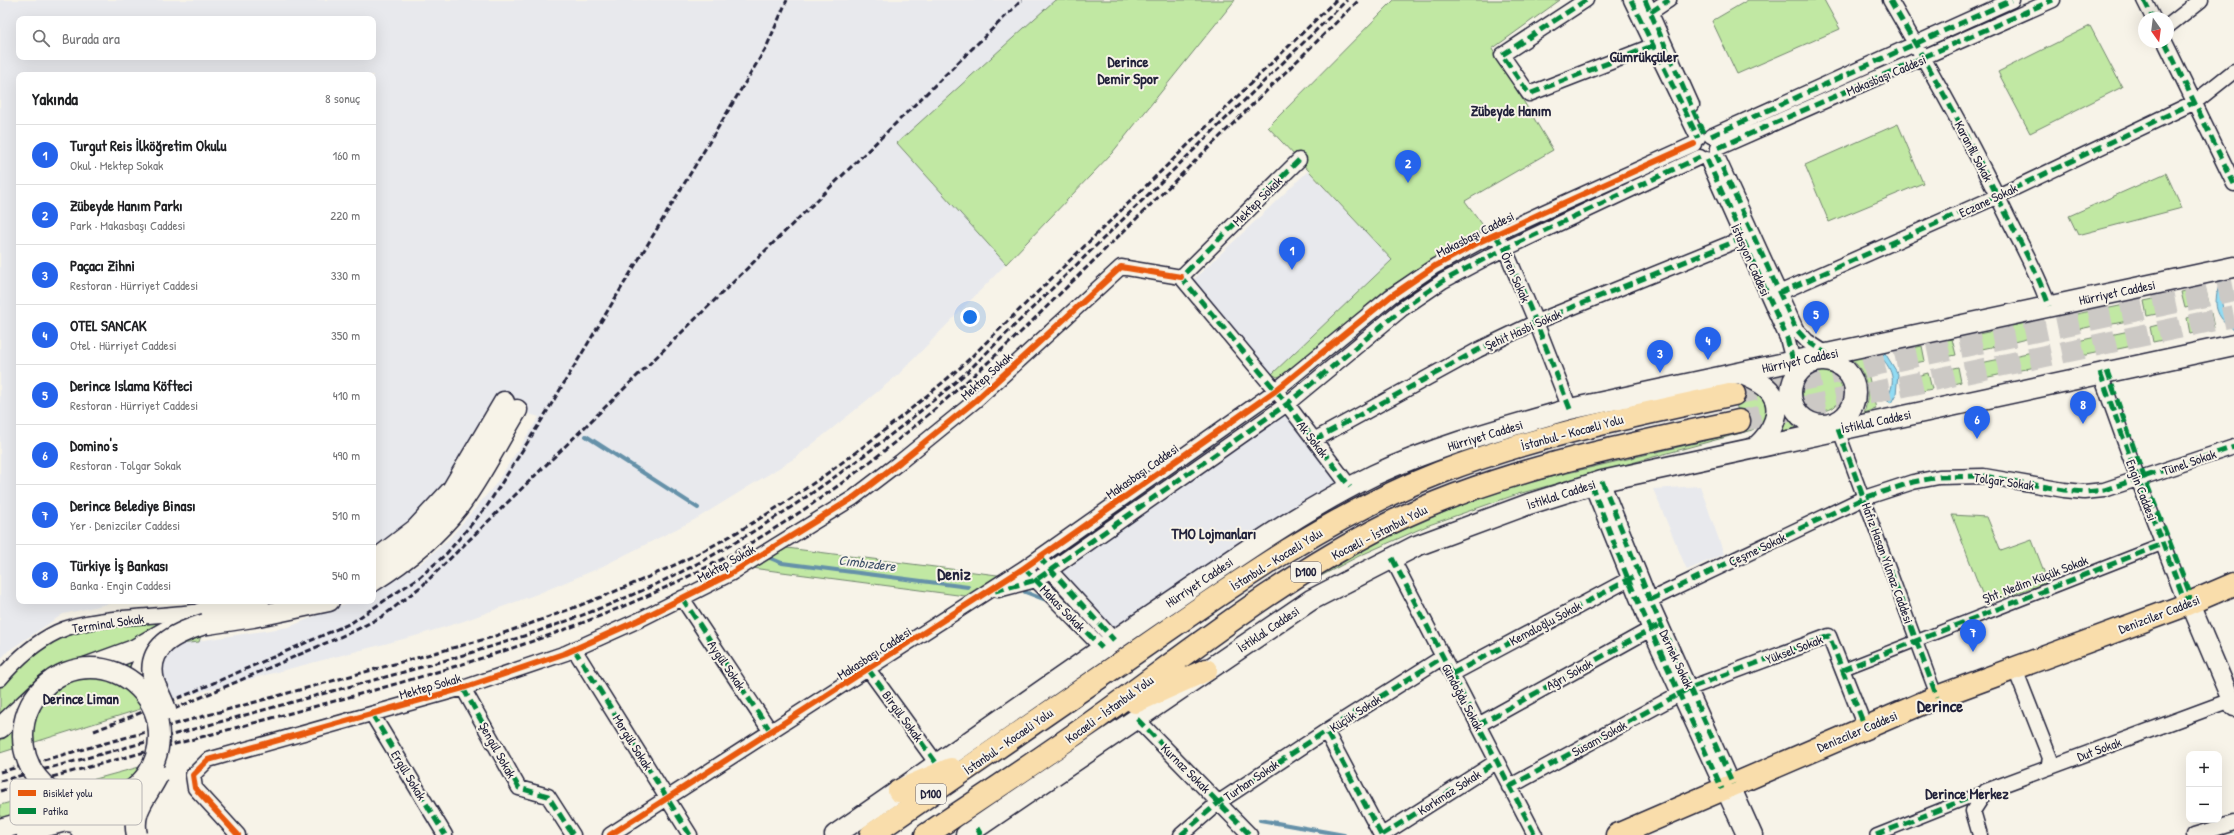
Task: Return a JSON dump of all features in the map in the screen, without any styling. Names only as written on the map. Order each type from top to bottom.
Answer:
[{"type":"main road","name":"Hürriyet Caddesi","points":[[834,835],[1108,644],[1242,553],[1350,487],[1407,461],[1465,440],[1570,409],[1793,361],[1820,358],[1947,327],[2234,267]]},
{"type":"main road","name":"İstiklal Caddesi","points":[[975,833],[1206,670],[1311,600],[1416,546],[1529,504],[1597,482],[1835,428],[1894,417],[2234,345]]},
{"type":"main road","points":[[1820,358],[1824,361],[1839,365],[1851,376],[1855,386],[1856,397],[1852,408],[1835,428],[1816,425],[1806,421],[1793,405],[1791,395],[1792,385],[1796,375],[1820,358]]},
{"type":"main road","points":[[1740,373],[1754,379],[1769,390],[1776,406],[1775,420],[1769,434],[1756,447]]},
{"type":"main road","name":"İstanbul - Kocaeli Yolu","points":[[871,835],[1252,574],[1324,529],[1380,500],[1438,473],[1504,450],[1571,432],[1734,394]]},
{"type":"main road","points":[[376,560],[416,529],[452,490],[510,406],[459,506],[428,540],[394,568],[376,578]]},
{"type":"main road","name":"Kocaeli - İstanbul Yolu","points":[[926,835],[1097,719],[1224,625],[1333,554],[1389,524],[1452,496],[1513,474],[1584,455],[1739,421]]},
{"type":"main road","name":"Denizciler Caddesi","points":[[1617,835],[1937,697],[2190,603],[2234,584]]},
{"type":"main road","points":[[0,728],[46,685],[71,671],[85,668],[134,650],[181,621],[207,617],[249,604]]},
{"type":"main road","points":[[142,782],[152,768],[158,751],[160,738],[156,712],[143,690],[139,671],[143,663],[176,635],[207,617],[253,617],[314,604]]},
{"type":"main road","points":[[142,802],[165,761],[171,734],[167,714],[154,681],[152,666],[155,653]]},
{"type":"main road","points":[[85,668],[101,668],[116,672],[131,680],[143,690]]},
{"type":"main road","points":[[1097,719],[1206,670]]},
{"type":"main road","points":[[40,779],[29,763],[23,740],[26,716],[37,694],[46,685]]},
{"type":"main road","points":[[899,791],[991,753]]},
{"type":"main road","points":[[0,816],[10,813]]},
{"type":"main road","points":[[0,829],[14,825]]},
{"type":"main road","points":[[90,825],[95,835]]},
{"type":"main road","points":[[104,825],[107,835]]},
{"type":"main road","points":[[123,825],[128,835]]},
{"type":"main road","points":[[135,825],[137,835]]},
{"type":"street","points":[[1586,0],[1502,55],[1529,94],[1652,46]]},
{"type":"street","name":"İstasyon Caddesi","points":[[1631,0],[1652,46],[1706,146]]},
{"type":"street","points":[[1648,6],[1669,0]]},
{"type":"street","name":"Karanfil Sokak","points":[[1890,0],[1924,58],[1998,196],[2040,283],[2049,306]]},
{"type":"street","name":"Makasbaşı Caddesi","points":[[988,593],[1036,580],[1287,404],[1402,309],[1443,281],[1706,146],[1915,43],[2012,0]]},
{"type":"street","name":"Makasbaşı Caddesi","points":[[610,835],[667,796],[771,732],[988,593],[1275,391],[1391,296],[1435,266],[1495,235],[1706,146],[1924,58],[2053,0]]},
{"type":"street","points":[[2144,0],[2150,12]]},
{"type":"street","points":[[2174,21],[2201,0]]},
{"type":"street","name":"İstasyon Caddesi","points":[[1648,6],[1706,146],[1741,239],[1787,338],[1793,361]]},
{"type":"street","points":[[2168,48],[2234,184]]},
{"type":"street","name":"Eczane Sokak","points":[[1779,293],[1998,196],[2195,102],[2234,71]]},
{"type":"street","points":[[1706,146],[1798,333],[1820,358]]},
{"type":"street","name":"Mektep Sokak","points":[[238,835],[195,788],[193,775],[208,760],[463,688],[574,649],[730,574],[852,498],[975,401],[1121,267],[1181,277],[1299,160]]},
{"type":"street","name":"Ören Sokak","points":[[1495,235],[1505,249],[1536,322],[1570,409]]},
{"type":"street","name":"Şehit Hasbi Sokak","points":[[1314,440],[1478,350],[1536,322],[1741,239]]},
{"type":"street","points":[[1181,277],[1275,391]]},
{"type":"street","name":"Engin Caddesi","points":[[2104,372],[2163,544],[2182,594],[2190,603],[2233,702]]},
{"type":"street","name":"Ak Sokak","points":[[1275,391],[1287,404],[1350,487]]},
{"type":"street","name":"Hafız Hasan Yılmaz Caddesi","points":[[1835,428],[1864,498],[1937,697]]},
{"type":"street","name":"Tünel Sokak","points":[[2141,478],[2234,447]]},
{"type":"street","name":"Tolgar Sokak","points":[[1864,498],[1913,482],[1939,477],[1984,476],[2084,492],[2104,490],[2141,478]]},
{"type":"street","name":"Engin Caddesi","points":[[2141,478],[2189,591],[2190,603]]},
{"type":"street","name":"Dernek Sokak","points":[[1597,482],[1655,627],[1728,787],[1755,835]]},
{"type":"street","name":"Çeşme Sokak","points":[[1650,600],[1864,498]]},
{"type":"street","name":"Şht. Nedim Küçük Sokak","points":[[1842,670],[2163,544]]},
{"type":"street","name":"Makas Sokak","points":[[1039,557],[1108,644]]},
{"type":"street","name":"Gündoğdu Sokak","points":[[1392,558],[1534,835]]},
{"type":"street","name":"Makas Sokak","points":[[1024,568],[1108,644]]},
{"type":"street","name":"Dernek Sokak","points":[[1634,577],[1650,600],[1655,627]]},
{"type":"street","name":"Kemaloğlu Sokak","points":[[1452,674],[1634,577]]},
{"type":"street","name":"Aygül Sokak","points":[[682,598],[771,732]]},
{"type":"street","name":"Terminal Sokak","points":[[0,678],[41,641],[69,628],[92,623],[207,617]]},
{"type":"street","name":"Ağrı Sokak","points":[[1478,725],[1655,627]]},
{"type":"street","name":"Yüksel Sokak","points":[[1685,691],[1828,636],[1865,727]]},
{"type":"street","name":"Morgül Sokak","points":[[574,649],[690,835]]},
{"type":"street","name":"Küçük Sokak","points":[[1381,835],[1326,731],[1443,657]]},
{"type":"street","name":"Birgül Sokak","points":[[868,669],[937,764]]},
{"type":"street","points":[[2014,669],[2050,758],[2048,768]]},
{"type":"street","name":"Şengül Sokak","points":[[463,688],[519,788],[548,796],[573,835]]},
{"type":"street","name":"Susam Sokak","points":[[1509,787],[1685,691]]},
{"type":"street","name":"Dut Sokak","points":[[1986,791],[2233,702]]},
{"type":"street","name":"Ergül Sokak","points":[[372,714],[445,835]]},
{"type":"street","name":"Kurnaz Sokak","points":[[1137,719],[1250,835]]},
{"type":"street","name":"Turhan Sokak","points":[[1181,835],[1219,802],[1326,731]]},
{"type":"street","name":"Korkmaz Sokak","points":[[1381,835],[1496,762]]},
{"type":"street","name":"Dernek Sokak","points":[[1728,787],[1744,835]]},
{"type":"street","points":[[1980,835],[1973,811],[1986,791]]},
{"type":"street","points":[[1876,835],[1986,791]]},
{"type":"street","points":[[2194,835],[2234,823]]},
{"type":"street","points":[[24,835],[62,825]]},
{"type":"street","points":[[74,825],[81,835]]},
{"type":"shaded area","points":[[0,0],[1055,0],[898,143],[1006,264],[899,374],[795,458],[696,519],[597,569],[537,594],[464,621],[415,636],[166,701],[157,662],[178,644],[289,627],[344,604],[376,604],[376,588],[419,565],[449,539],[495,485],[539,417],[522,412],[453,488],[376,559],[376,72],[16,72],[16,604],[107,604],[63,614],[8,651],[0,660]]},
{"type":"shaded area","points":[[1308,171],[1392,260],[1272,374],[1192,281]]},
{"type":"shaded area","points":[[1288,411],[1342,481],[1111,629],[1058,572]]},
{"type":"shaded area","points":[[1700,486],[1724,554],[1687,570],[1653,489]]},
{"type":"green space","points":[[1055,0],[1235,0],[1112,153],[1006,264],[897,143]]},
{"type":"green space","points":[[1394,0],[1560,0],[1492,49],[1553,150],[1465,201],[1485,228],[1386,289],[1286,374],[1277,377],[1272,374],[1392,260],[1268,127]]},
{"type":"green space","points":[[1748,0],[1824,0],[1840,29],[1737,74],[1712,21]]},
{"type":"green space","points":[[2090,26],[2122,87],[2030,133],[1998,72]]},
{"type":"green space","points":[[1898,124],[1923,183],[1829,222],[1805,165]]},
{"type":"green space","points":[[2166,173],[2182,208],[2078,235],[2069,216]]},
{"type":"green space","points":[[2205,287],[2209,303],[2185,308],[2181,292]]},
{"type":"green space","points":[[2168,296],[2171,311],[2147,316],[2144,301]]},
{"type":"green space","points":[[2129,304],[2132,320],[2108,325],[2105,309]]},
{"type":"green space","points":[[2091,311],[2094,326],[2070,331],[2067,316]]},
{"type":"green space","points":[[2211,313],[2214,328],[2190,334],[2187,318]]},
{"type":"green space","points":[[2173,321],[2177,337],[2153,342],[2150,327]]},
{"type":"green space","points":[[2030,322],[2034,337],[2010,343],[2007,327]]},
{"type":"green space","points":[[2134,330],[2137,345],[2113,350],[2110,335]]},
{"type":"green space","points":[[1993,331],[1996,346],[1973,351],[1969,336]]},
{"type":"green space","points":[[2096,337],[2100,352],[2076,357],[2073,342]]},
{"type":"green space","points":[[1952,339],[1956,355],[1932,360],[1928,344]]},
{"type":"green space","points":[[1922,346],[1925,361],[1901,366],[1898,351]]},
{"type":"green space","points":[[2037,351],[2040,366],[2016,371],[2013,356]]},
{"type":"green space","points":[[1864,355],[1876,409],[1864,413],[1867,398],[1866,383],[1864,376],[1850,358]]},
{"type":"green space","points":[[2000,359],[2003,374],[1979,379],[1976,364]]},
{"type":"green space","points":[[1958,367],[1961,382],[1938,388],[1934,372]]},
{"type":"green space","points":[[1826,371],[1833,374],[1839,380],[1842,391],[1841,399],[1833,408],[1826,411],[1818,411],[1811,408],[1803,399],[1802,387],[1805,380],[1814,372]]},
{"type":"green space","points":[[1785,372],[1782,387],[1783,402],[1787,415],[1796,428],[1779,432],[1764,377]]},
{"type":"green space","points":[[1928,373],[1932,389],[1908,394],[1905,379]]},
{"type":"green space","points":[[1744,381],[1767,401],[1764,418],[1760,424],[1752,430],[1518,494],[1429,525],[1359,556],[1287,594],[1358,550],[1470,501],[1521,484],[1742,432],[1732,383]]},
{"type":"green space","points":[[1952,515],[1987,517],[2001,551],[2032,540],[2048,582],[1986,604]]},
{"type":"green space","points":[[779,547],[1005,576],[973,597],[744,567]]},
{"type":"green space","points":[[209,610],[199,642],[178,644],[160,654],[166,701],[0,753],[0,679],[58,632]]},
{"type":"green space","points":[[154,763],[142,781],[142,779],[95,779]]},
{"type":"green space","points":[[10,802],[10,825],[22,825],[0,827],[0,805]]},
{"type":"green space","points":[[106,825],[136,825],[137,835]]},
{"type":"water","points":[[2220,281],[2226,282],[2222,304],[2223,309],[2229,319],[2234,323],[2234,331],[2222,320],[2217,309],[2216,297]]},
{"type":"water","points":[[1885,353],[1898,374],[1896,394],[1891,403],[1886,400],[1891,388],[1892,378],[1889,367],[1881,357]]},
{"type":"waterway","name":"Cımbızdere","points":[[586,436],[698,508]]},
{"type":"waterway","name":"Cımbızdere","points":[[765,556],[782,563],[968,587]]},
{"type":"waterway","name":"Cımbızdere","points":[[1025,592],[1046,600]]},
{"type":"waterway","name":"Cımbızdere","points":[[1260,820],[1344,835]]},
{"type":"tunnel","points":[[1734,394],[2234,290]]},
{"type":"tunnel","points":[[1739,421],[2234,316]]},
{"type":"railway","points":[[94,731],[186,695],[351,623],[420,577],[446,554],[487,506],[543,418],[766,48],[787,0]]},
{"type":"railway","points":[[174,709],[356,630],[383,616],[423,585],[1022,0]]},
{"type":"railway","points":[[0,772],[489,638],[569,610],[622,589],[699,553],[734,534],[769,513],[835,468],[961,367],[1336,0]]},
{"type":"railway","points":[[0,781],[426,666],[522,637],[615,602],[661,582],[741,539],[775,518],[840,473],[904,424],[966,373],[1347,0]]},
{"type":"railway","points":[[45,779],[360,694],[461,665],[561,631],[610,612],[707,567],[750,543],[832,490],[910,430],[948,398],[1021,332],[1359,0]]},
{"type":"railway","points":[[0,791],[10,788]]},
{"type":"marked path","points":[[1586,0],[1502,55],[1529,94],[1652,46]]},
{"type":"marked path","points":[[1631,0],[1698,138]]},
{"type":"marked path","points":[[1645,0],[1704,135]]},
{"type":"marked path","points":[[1651,12],[1669,0]]},
{"type":"marked path","points":[[1890,0],[1967,136],[2036,273],[2049,306]]},
{"type":"marked path","points":[[1711,136],[2012,0]]},
{"type":"marked path","points":[[1718,148],[2053,0]]},
{"type":"marked path","points":[[2144,0],[2150,12]]},
{"type":"marked path","points":[[2168,48],[2234,184]]},
{"type":"marked path","points":[[1779,293],[1998,196],[2195,102]]},
{"type":"marked path","points":[[1716,154],[1796,329],[1807,341],[1827,354]]},
{"type":"marked path","points":[[995,591],[1036,580],[1287,404],[1402,309],[1443,281],[1488,257],[1700,157]]},
{"type":"marked path","points":[[1707,159],[1787,338],[1793,361]]},
{"type":"marked path","points":[[1299,160],[1181,277],[1287,404],[1350,487]]},
{"type":"marked path","points":[[1495,235],[1505,249],[1536,322],[1570,409]]},
{"type":"marked path","points":[[1314,440],[1478,350],[1536,322],[1741,239]]},
{"type":"marked path","points":[[2107,371],[2144,477],[2189,591],[2190,603]]},
{"type":"marked path","points":[[2100,373],[2138,479],[2182,594],[2190,603]]},
{"type":"marked path","points":[[1838,429],[1937,697]]},
{"type":"marked path","points":[[1650,600],[1864,498],[1913,482],[1939,477],[1984,476],[2064,490],[2084,492],[2104,490],[2234,447]]},
{"type":"marked path","points":[[1602,481],[1650,600],[1733,784]]},
{"type":"marked path","points":[[1591,484],[1628,579],[1722,789]]},
{"type":"marked path","points":[[1842,670],[2163,544]]},
{"type":"marked path","points":[[1039,557],[1114,640]]},
{"type":"marked path","points":[[1392,558],[1535,835]]},
{"type":"marked path","points":[[1024,568],[1102,648]]},
{"type":"marked path","points":[[1452,674],[1639,574]]},
{"type":"marked path","points":[[682,598],[771,732]]},
{"type":"marked path","points":[[1478,725],[1661,624]]},
{"type":"marked path","points":[[1509,787],[1690,688],[1829,636],[1865,727]]},
{"type":"marked path","points":[[574,649],[690,835]]},
{"type":"marked path","points":[[1381,835],[1326,731],[1443,657]]},
{"type":"marked path","points":[[868,669],[937,764]]},
{"type":"marked path","points":[[463,688],[519,788],[548,796],[573,835]]},
{"type":"marked path","points":[[372,714],[445,835]]},
{"type":"marked path","points":[[1137,719],[1250,835]]},
{"type":"marked path","points":[[1181,835],[1219,802],[1326,731]]},
{"type":"marked path","points":[[1382,835],[1496,762]]},
{"type":"marked path","points":[[1876,835],[1986,791]]},
{"type":"marked path","points":[[977,828],[981,835]]},
{"type":"cycle path","points":[[610,835],[1024,568],[1275,391],[1391,296],[1435,266],[1479,242],[1694,144]]},
{"type":"cycle path","points":[[238,835],[195,788],[193,775],[208,760],[463,688],[566,653],[639,620],[730,574],[853,498],[975,401],[1121,267],[1181,277]]},
{"type":"place","name":"Zübeyde Hanım Parkı","points":[[1408,183]]},
{"type":"place","name":"Turgut Reis İlköğretim Okulu","points":[[1292,270]]},
{"type":"place","name":"Derince Islama Köfteci","points":[[1816,334]]},
{"type":"place","name":"OTEL SANCAK","points":[[1708,360]]},
{"type":"place","name":"Paçacı Zihni","points":[[1660,373]]},
{"type":"place","name":"Türkiye İş Bankası","points":[[2083,424]]},
{"type":"place","name":"Domino's","points":[[1977,439]]},
{"type":"place","name":"Derince Belediye Binası","points":[[1973,652]]},
{"type":"district","name":"Gümrükçüler","points":[[1644,57]]},
{"type":"district","name":"Derince Demir Spor","points":[[1128,70]]},
{"type":"district","name":"Zübeyde Hanım","points":[[1511,111]]},
{"type":"district","name":"TMO Lojmanları","points":[[1214,534]]},
{"type":"district","name":"Deniz","points":[[954,574]]},
{"type":"district","name":"Derince Liman","points":[[81,699]]},
{"type":"district","name":"Derince","points":[[1940,706]]},
{"type":"district","name":"Derince Merkez","points":[[1967,794]]}]
